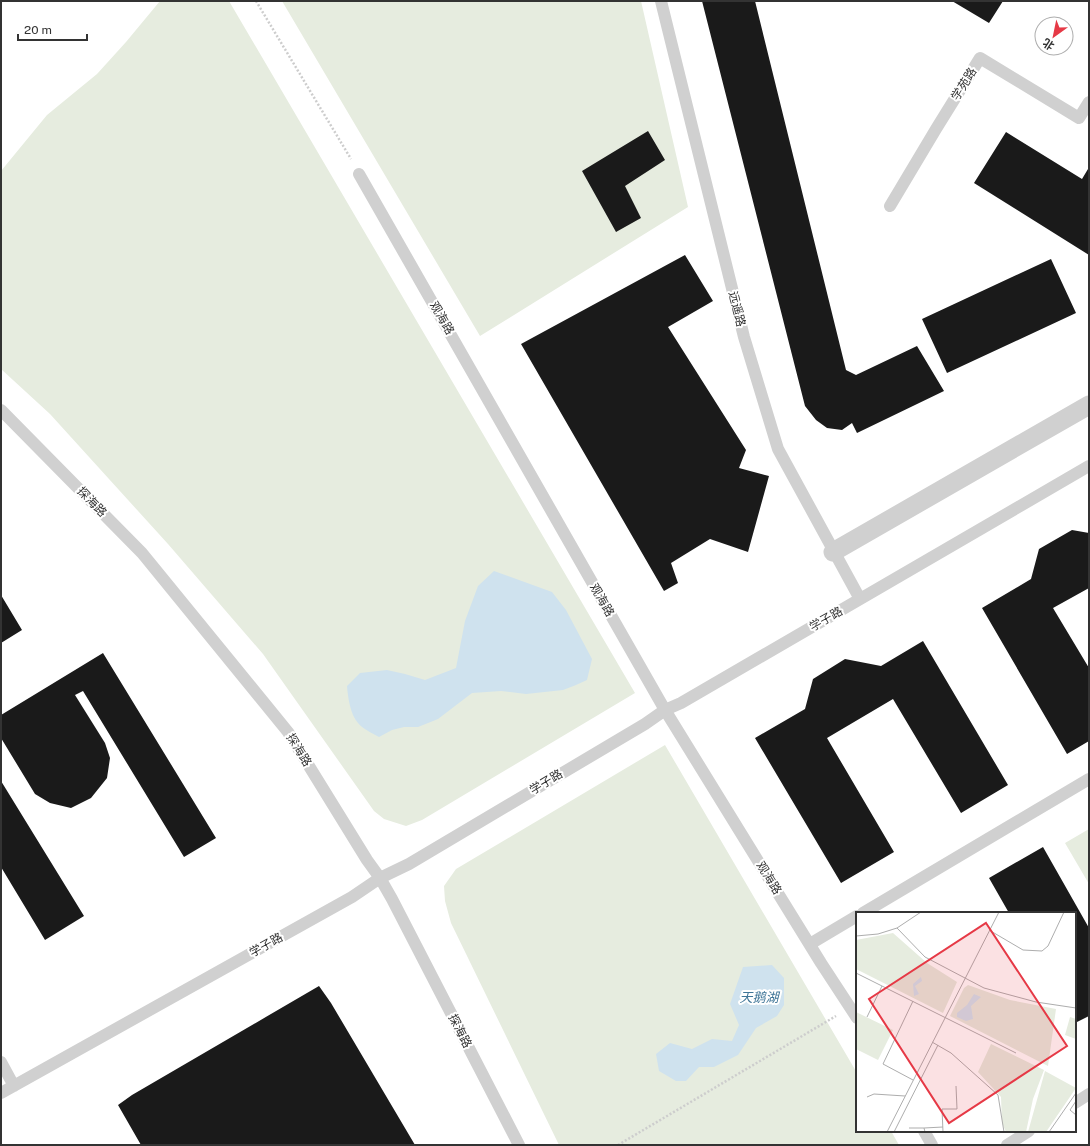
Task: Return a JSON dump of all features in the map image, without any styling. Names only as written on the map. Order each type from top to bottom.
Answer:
[{"type":"street","points":[[834,552],[1089,405]]},
{"type":"lane","name":"远遥路","points":[[661,1],[744,337],[778,449],[860,599]]},
{"type":"lane","name":"学苑路","points":[[890,206],[980,58],[1079,118],[1089,102]]},
{"type":"lane","name":"观海路","points":[[359,174],[665,710],[856,1016]]},
{"type":"lane","name":"探海路","points":[[1,410],[142,553],[288,732],[367,860],[380,878],[519,1145]]},
{"type":"lane","name":"学子路","points":[[1,1093],[352,897],[380,878],[409,864],[645,724],[665,710],[681,703],[1089,466]]},
{"type":"lane","points":[[865,912],[1089,779]]},
{"type":"lane","points":[[810,944],[856,917]]},
{"type":"lane","points":[[1,1062],[14,1086]]},
{"type":"lane","points":[[1076,1102],[1089,1094]]},
{"type":"lane","points":[[925,1132],[932,1145]]},
{"type":"lane","points":[[1007,1145],[1027,1132]]},
{"type":"path","points":[[256,1],[359,174]]},
{"type":"path","points":[[618,1145],[851,1008]]},
{"type":"shaded area","points":[[160,1],[229,1],[635,693],[422,820],[406,826],[384,819],[374,811],[263,654],[168,544],[50,414],[1,369],[1,171],[47,115],[97,74]]},
{"type":"shaded area","points":[[282,1],[641,1],[688,207],[480,336]]},
{"type":"shaded area","points":[[665,745],[856,1071],[856,1132],[892,1132],[899,1145],[559,1145],[451,923],[445,901],[444,886],[456,869]]},
{"type":"shaded area","points":[[1089,829],[1089,884],[1065,843]]},
{"type":"water","points":[[494,571],[552,592],[566,610],[592,659],[587,680],[563,690],[526,694],[501,691],[472,693],[438,719],[418,727],[404,727],[392,730],[379,737],[360,725],[355,719],[351,710],[347,686],[360,673],[387,670],[425,680],[456,668],[465,621],[478,586]]},
{"type":"water","name":"天鹅湖","points":[[772,965],[784,978],[784,1005],[777,1016],[756,1028],[738,1055],[714,1067],[699,1067],[686,1081],[676,1081],[659,1071],[656,1054],[670,1043],[692,1049],[712,1039],[732,1041],[739,1025],[730,1004],[743,967]]},
{"type":"building","points":[[702,1],[755,1],[846,370],[856,375],[917,346],[944,391],[857,433],[852,423],[842,430],[827,428],[816,420],[805,406]]},
{"type":"building","points":[[952,1],[1003,1],[989,23]]},
{"type":"building","points":[[648,131],[665,160],[625,186],[641,218],[616,232],[582,171]]},
{"type":"building","points":[[1006,132],[1082,179],[1089,169],[1089,255],[974,183]]},
{"type":"building","points":[[685,255],[713,301],[668,327],[746,450],[739,468],[769,476],[748,552],[710,539],[671,563],[678,583],[664,591],[521,344]]},
{"type":"building","points":[[1051,259],[1076,313],[947,373],[922,319]]},
{"type":"building","points":[[1072,530],[1089,533],[1089,588],[1053,608],[1089,668],[1089,741],[1067,754],[982,608],[1031,579],[1039,549]]},
{"type":"building","points":[[1,595],[22,630],[1,643]]},
{"type":"building","points":[[923,641],[1008,785],[961,813],[893,699],[827,738],[894,852],[841,883],[755,738],[805,709],[813,679],[845,659],[881,666]]},
{"type":"building","points":[[103,653],[216,838],[184,857],[83,691],[75,695],[105,743],[110,758],[107,778],[91,798],[71,808],[50,803],[35,794],[1,738],[1,715]]},
{"type":"building","points":[[1,781],[84,916],[45,940],[1,867]]},
{"type":"building","points":[[1043,847],[1089,928],[1089,1016],[1077,1022],[1076,1026],[1076,912],[1008,912],[989,878]]},
{"type":"building","points":[[319,986],[331,1003],[415,1145],[141,1145],[118,1105],[132,1095]]}]
